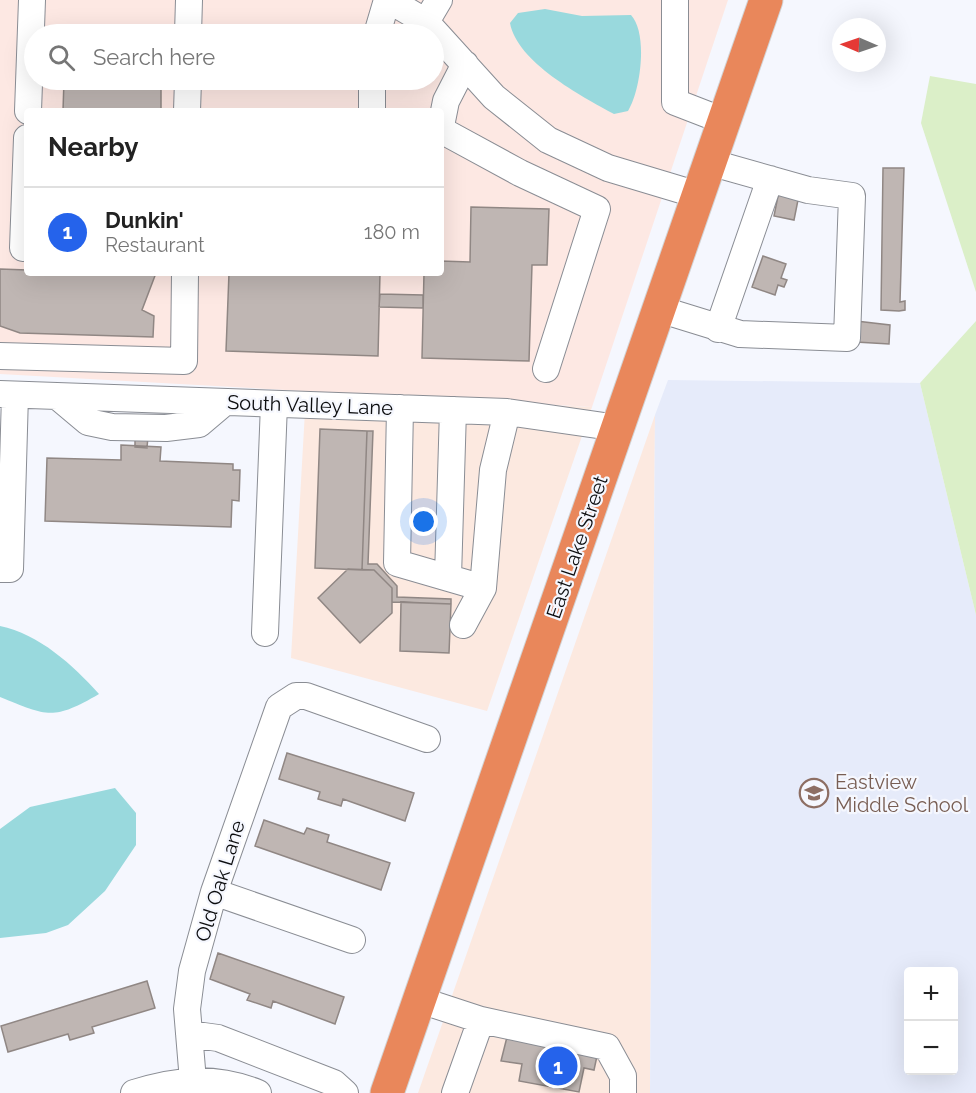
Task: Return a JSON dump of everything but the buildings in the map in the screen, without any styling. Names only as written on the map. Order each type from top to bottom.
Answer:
[{"type":"highway","name":"East Lake Street","points":[[387,1093],[766,0]]},
{"type":"street","points":[[31,24],[32,0]]},
{"type":"street","points":[[188,24],[189,0]]},
{"type":"street","points":[[380,24],[388,0],[426,22],[439,0]]},
{"type":"street","points":[[675,0],[675,102],[724,121]]},
{"type":"street","points":[[444,41],[494,97],[548,140],[608,168],[698,195]]},
{"type":"street","points":[[444,111],[446,100],[465,64]]},
{"type":"street","points":[[28,108],[29,90]]},
{"type":"street","points":[[187,108],[188,90]]},
{"type":"street","points":[[372,90],[372,108]]},
{"type":"street","points":[[444,130],[558,191],[597,209],[546,369]]},
{"type":"street","points":[[558,191],[576,154]]},
{"type":"street","points":[[659,309],[740,334],[847,338],[852,196],[808,190],[709,162]]},
{"type":"street","points":[[718,329],[770,179]]},
{"type":"street","points":[[23,248],[24,220]]},
{"type":"street","points":[[0,356],[184,361],[185,276]]},
{"type":"street","points":[[0,569],[10,569],[8,395]]},
{"type":"street","name":"South Valley Lane","points":[[8,395],[507,412],[618,428]]},
{"type":"street","points":[[265,633],[274,404]]},
{"type":"street","points":[[400,408],[397,563],[483,588]]},
{"type":"street","points":[[448,577],[453,410]]},
{"type":"street","points":[[464,625],[483,588],[493,470],[507,412]]},
{"type":"street","name":"Old Oak Lane","points":[[193,1080],[187,1009],[192,971],[214,892],[279,707],[296,696],[306,696],[427,739]]},
{"type":"street","points":[[214,892],[352,940]]},
{"type":"street","points":[[420,1000],[481,1020],[607,1047],[623,1076],[623,1093]]},
{"type":"street","points":[[455,1093],[481,1020]]},
{"type":"street","points":[[189,1034],[218,1038],[334,1083],[345,1093]]},
{"type":"street","points":[[137,1092],[193,1080],[215,1080],[258,1093]]},
{"type":"shaded area","points":[[0,0],[728,0],[592,407],[0,374]]},
{"type":"shaded area","name":"Eastview Middle School","points":[[668,380],[920,383],[976,615],[976,1093],[650,1093],[655,415]]},
{"type":"shaded area","points":[[306,393],[592,407],[487,711],[291,658]]},
{"type":"shaded area","points":[[655,415],[650,1093],[418,1093]]},
{"type":"green space","points":[[930,76],[976,84],[976,292],[921,123]]},
{"type":"green space","points":[[976,321],[976,615],[920,383]]},
{"type":"water","points":[[545,9],[582,16],[631,15],[640,35],[641,62],[633,102],[628,111],[614,114],[585,98],[552,76],[525,51],[515,37],[510,23],[518,13]]},
{"type":"water","points":[[0,626],[42,643],[67,662],[99,694],[71,709],[50,713],[40,712],[0,697]]},
{"type":"water","points":[[115,788],[136,813],[136,845],[105,891],[68,925],[46,933],[0,938],[0,829],[30,807]]},
{"type":"place","name":"Eastview Middle School","points":[[814,793]]},
{"type":"place","name":"Dunkin'","points":[[558,1066]]}]
